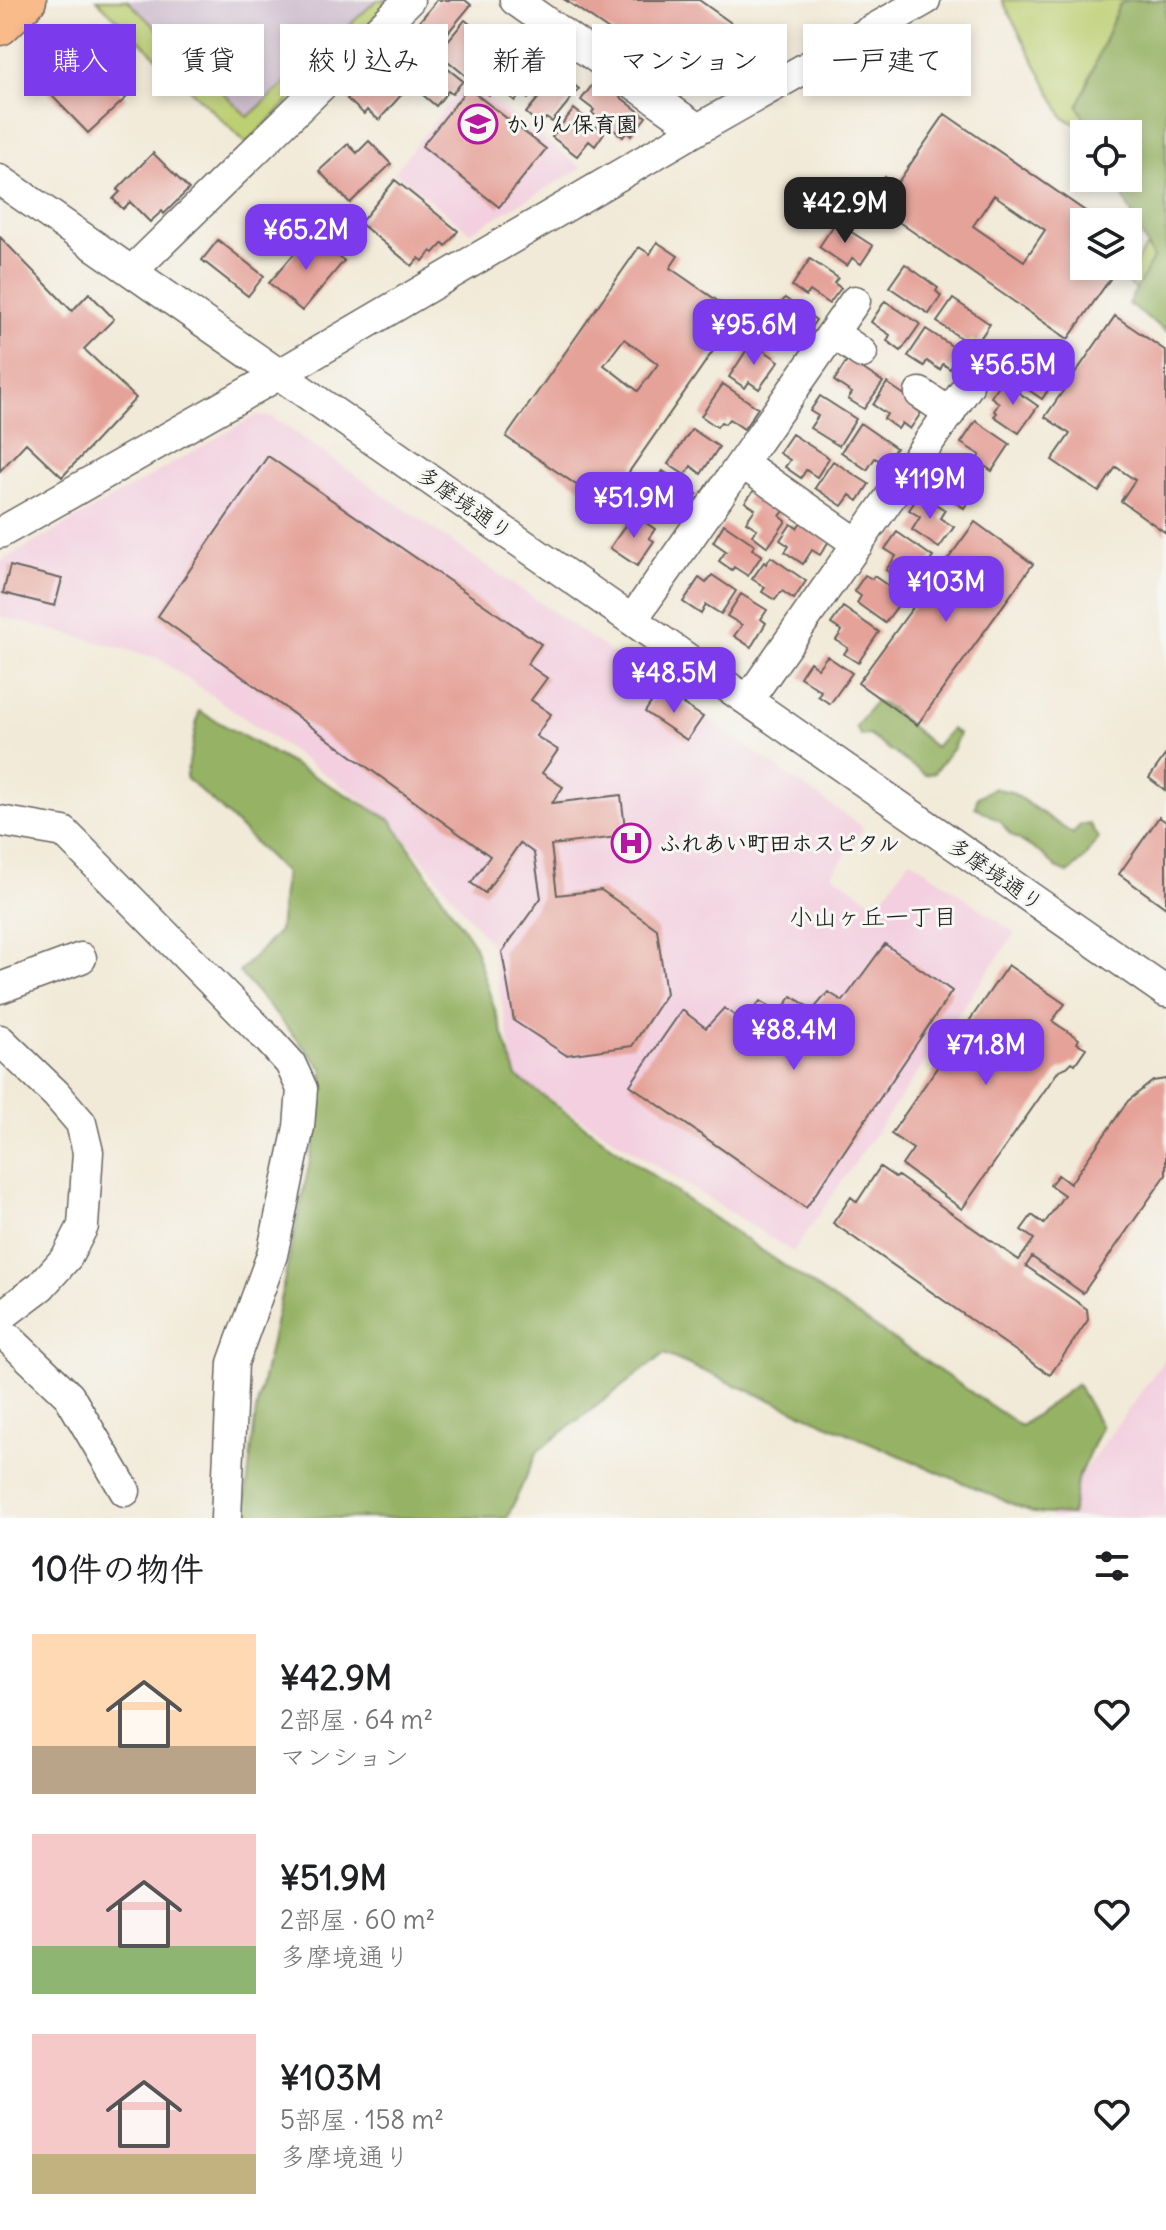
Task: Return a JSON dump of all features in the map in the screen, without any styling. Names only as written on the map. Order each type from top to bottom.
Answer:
[{"type":"main road","points":[[0,26],[27,0]]},
{"type":"street","points":[[132,271],[409,0]]},
{"type":"street","points":[[515,0],[698,129]]},
{"type":"street","points":[[0,533],[925,0]]},
{"type":"street","name":"多摩境通り","points":[[0,180],[1166,992]]},
{"type":"street","points":[[632,620],[855,301]]},
{"type":"street","points":[[833,333],[862,353]]},
{"type":"street","points":[[748,700],[968,386]]},
{"type":"street","points":[[920,393],[950,413]]},
{"type":"street","points":[[742,463],[858,544]]},
{"type":"street","points":[[0,821],[64,832],[269,1040],[290,1063],[302,1089],[299,1127],[272,1255],[233,1363],[226,1518]]},
{"type":"street","points":[[0,988],[81,958]]},
{"type":"street","points":[[0,1317],[41,1286],[67,1257],[83,1226],[88,1152],[81,1123],[56,1094],[1,1050]]},
{"type":"street","points":[[0,1330],[69,1396],[125,1491]]},
{"type":"shaded area","points":[[97,0],[393,0],[368,24],[280,24],[280,96],[294,96],[246,143],[197,96],[264,96],[264,24],[152,24],[152,53],[136,37],[136,24],[122,24]]},
{"type":"shaded area","name":"かりん保育園","points":[[464,85],[464,96],[487,96],[582,168],[470,232],[394,172]]},
{"type":"shaded area","name":"ふれあい町田ホスピタル","points":[[257,415],[272,417],[864,828],[832,874],[878,905],[910,859],[1015,933],[793,1252],[516,1077],[491,945],[391,820],[158,658],[0,616],[0,562]]},
{"type":"shaded area","points":[[1166,1357],[1166,1518],[1050,1518],[1077,1480]]},
{"type":"green space","points":[[97,0],[127,0],[152,24],[152,53],[136,37],[136,24],[122,24]]},
{"type":"green space","points":[[377,0],[393,0],[368,24],[351,24]]},
{"type":"green space","points":[[1002,0],[1166,0],[1166,313],[1124,280],[1142,280],[1142,253],[1147,246],[1142,234],[1142,208],[1131,208],[1124,192],[1142,192],[1142,120],[1070,121],[1064,118]]},
{"type":"green space","points":[[1127,0],[1166,0],[1166,331],[1128,304],[1153,258],[1142,235],[1142,208],[1129,208],[1121,192],[1142,192],[1142,120],[1085,120],[1078,106],[1119,5]]},
{"type":"green space","points":[[280,88],[280,96],[294,96],[246,143],[197,96],[226,96],[248,117]]},
{"type":"green space","points":[[875,701],[889,707],[935,747],[951,729],[959,734],[953,748],[934,773],[925,775],[869,735],[861,736],[856,727]]},
{"type":"green space","points":[[199,711],[391,820],[473,943],[517,1077],[680,1195],[1021,1426],[1077,1384],[1101,1427],[1077,1480],[1072,1515],[1033,1513],[664,1354],[538,1451],[507,1518],[286,1518],[244,1513],[256,1411],[321,1110],[323,1069],[239,972],[279,931],[285,873],[186,778]]},
{"type":"green space","points":[[993,788],[1011,792],[1073,834],[1080,825],[1089,823],[1098,838],[1082,861],[1068,873],[1056,868],[1043,855],[1010,834],[1000,821],[975,807],[978,797]]},
{"type":"building","points":[[437,0],[465,0],[471,5],[448,33],[448,24],[419,22]]},
{"type":"building","points":[[565,0],[699,0],[733,24],[600,24]]},
{"type":"building","points":[[465,20],[470,24],[464,24],[464,74],[448,61],[448,41]]},
{"type":"building","points":[[448,69],[463,81],[452,94],[448,91]]},
{"type":"building","points":[[592,86],[592,96],[619,96],[646,117],[631,136],[627,132],[623,137],[592,113],[594,110],[581,100]]},
{"type":"building","points":[[464,93],[464,96],[478,96],[546,149],[499,207],[422,146]]},
{"type":"building","points":[[52,96],[126,98],[88,133]]},
{"type":"building","points":[[350,96],[400,96],[379,120],[367,110],[364,114],[347,99]]},
{"type":"building","points":[[424,96],[444,96],[436,106]]},
{"type":"building","points":[[540,96],[573,96],[552,122],[546,118],[540,125],[526,113]]},
{"type":"building","points":[[574,109],[604,133],[595,146],[589,141],[577,156],[552,137]]},
{"type":"building","points":[[945,114],[1081,208],[1070,208],[1070,280],[1109,280],[1068,339],[880,209],[883,203],[872,195],[885,177],[896,185]],"holes":[[[994,195],[1045,230],[1024,261],[973,226]]]},
{"type":"building","points":[[369,141],[391,164],[350,203],[319,171],[348,144],[357,153]]},
{"type":"building","points":[[153,153],[189,189],[164,214],[162,211],[150,222],[130,202],[123,209],[113,199],[120,192],[117,190]]},
{"type":"building","points":[[395,180],[458,231],[446,246],[443,243],[434,253],[431,251],[423,261],[419,258],[412,266],[360,223]]},
{"type":"building","points":[[836,222],[873,246],[861,264],[852,258],[847,266],[819,247]]},
{"type":"building","points":[[311,234],[344,261],[302,311],[269,283]]},
{"type":"building","points":[[0,237],[72,311],[89,293],[114,319],[84,349],[136,398],[62,477],[26,443],[0,471]]},
{"type":"building","points":[[218,240],[264,276],[248,296],[202,260]]},
{"type":"building","points":[[657,242],[678,256],[670,268],[738,315],[606,505],[506,437],[639,247],[650,254]],"holes":[[[624,339],[658,364],[638,391],[604,365]]]},
{"type":"building","points":[[810,259],[838,278],[834,283],[841,288],[829,304],[810,291],[806,296],[792,286]]},
{"type":"building","points":[[905,264],[938,288],[936,291],[941,296],[929,314],[889,287]]},
{"type":"building","points":[[785,298],[816,320],[801,341],[787,332],[778,344],[762,333]]},
{"type":"building","points":[[953,299],[990,324],[977,343],[971,339],[968,343],[937,322]]},
{"type":"building","points":[[885,301],[920,324],[901,351],[887,341],[890,335],[871,322]]},
{"type":"building","points":[[1115,316],[1166,351],[1166,533],[1121,501],[1135,480],[1116,467],[1099,492],[1052,460],[1070,434],[1045,417]]},
{"type":"building","points":[[926,329],[961,352],[950,369],[943,364],[940,370],[927,361],[924,366],[908,356]]},
{"type":"building","points":[[752,342],[779,361],[759,389],[749,382],[745,388],[729,377]]},
{"type":"building","points":[[1025,350],[1059,374],[1042,399],[1007,375]]},
{"type":"building","points":[[848,359],[883,382],[864,409],[848,399],[852,393],[834,381]]},
{"type":"building","points":[[1002,381],[1038,406],[1019,433],[994,416],[999,403],[991,397]]},
{"type":"building","points":[[887,383],[915,402],[912,406],[921,413],[910,429],[902,423],[898,429],[884,419],[887,414],[873,405]]},
{"type":"building","points":[[723,384],[758,408],[744,429],[729,419],[717,427],[701,416]]},
{"type":"building","points":[[820,396],[856,419],[839,446],[810,428],[818,416],[810,411]]},
{"type":"building","points":[[976,421],[1010,444],[992,471],[976,460],[980,455],[961,443]]},
{"type":"building","points":[[860,423],[896,448],[885,464],[875,458],[867,470],[841,452]]},
{"type":"building","points":[[692,429],[719,447],[701,474],[691,466],[685,475],[668,464]]},
{"type":"building","points":[[792,434],[829,458],[817,477],[806,470],[801,478],[785,467],[790,460],[779,453]]},
{"type":"building","name":"ふれあい町田ホスピタル","points":[[268,456],[541,644],[527,664],[547,678],[531,700],[551,714],[536,736],[558,750],[542,773],[563,787],[552,803],[621,795],[626,836],[551,845],[557,895],[601,890],[657,929],[666,994],[632,1046],[566,1055],[514,1021],[502,952],[541,898],[534,853],[520,843],[485,893],[471,883],[490,856],[158,616]]},
{"type":"building","points":[[947,457],[976,477],[972,482],[979,487],[964,508],[936,489],[947,474],[939,468]]},
{"type":"building","points":[[833,461],[869,484],[858,501],[850,495],[842,506],[815,488]]},
{"type":"building","points":[[663,471],[697,494],[682,516],[666,505],[662,510],[644,499]]},
{"type":"building","points":[[755,489],[785,510],[780,516],[786,521],[768,547],[752,535],[757,529],[746,522],[755,509],[745,502]]},
{"type":"building","points":[[920,494],[945,510],[940,518],[954,527],[939,548],[912,530],[920,517],[909,510]]},
{"type":"building","points":[[633,514],[655,529],[649,538],[654,541],[637,566],[610,548]]},
{"type":"building","points":[[801,522],[829,541],[820,555],[812,550],[803,564],[785,552],[789,546],[780,540],[791,524],[797,528]]},
{"type":"building","points":[[975,522],[1033,564],[917,725],[858,683]]},
{"type":"building","points":[[724,524],[755,545],[752,549],[762,555],[748,576],[719,561],[726,551],[713,542]]},
{"type":"building","points":[[897,532],[933,557],[912,587],[886,570],[896,556],[885,549]]},
{"type":"building","points":[[771,557],[806,581],[794,599],[782,591],[775,600],[762,592],[765,587],[752,579]]},
{"type":"building","points":[[10,566],[62,579],[55,606],[3,593]]},
{"type":"building","points":[[712,575],[736,591],[721,614],[706,605],[701,614],[683,602],[699,578],[706,583]]},
{"type":"building","points":[[865,575],[872,579],[874,576],[904,597],[885,623],[857,603],[861,596],[854,591]]},
{"type":"building","points":[[741,594],[767,610],[761,619],[766,623],[751,647],[734,636],[742,625],[727,616]]},
{"type":"building","points":[[843,607],[879,632],[858,663],[844,654],[848,648],[836,640],[842,631],[831,624]]},
{"type":"building","points":[[827,656],[852,673],[830,704],[818,696],[821,691],[800,677],[810,662],[818,668]]},
{"type":"building","points":[[660,689],[703,717],[687,740],[645,712]]},
{"type":"building","points":[[1166,754],[1166,791],[1149,778]]},
{"type":"building","points":[[1159,817],[1166,822],[1166,908],[1119,874]]},
{"type":"building","points":[[885,944],[952,991],[806,1208],[630,1085],[682,1010],[706,1028],[724,1008],[744,1022],[760,1001],[779,1013],[792,996],[813,1010],[828,992],[843,1001]]},
{"type":"building","points":[[1008,965],[1065,1004],[1052,1021],[1079,1039],[1077,1043],[1086,1048],[1075,1064],[1072,1062],[1059,1070],[962,1209],[902,1165],[913,1149],[891,1134]]},
{"type":"building","points":[[1166,1079],[1166,1175],[1083,1293],[1032,1257],[1026,1266],[1087,1309],[1088,1320],[1050,1375],[833,1223],[851,1197],[857,1202],[880,1167],[896,1178],[898,1176],[1019,1260],[1034,1239],[1021,1230],[1032,1215],[1044,1224],[1064,1195],[1050,1185],[1058,1175],[1070,1184],[1128,1101],[1153,1081]]},
{"type":"place","name":"かりん保育園","points":[[478,124]]},
{"type":"place","name":"ふれあい町田ホスピタル","points":[[631,843]]},
{"type":"district","name":"小山ヶ丘一丁目","points":[[873,916]]}]
